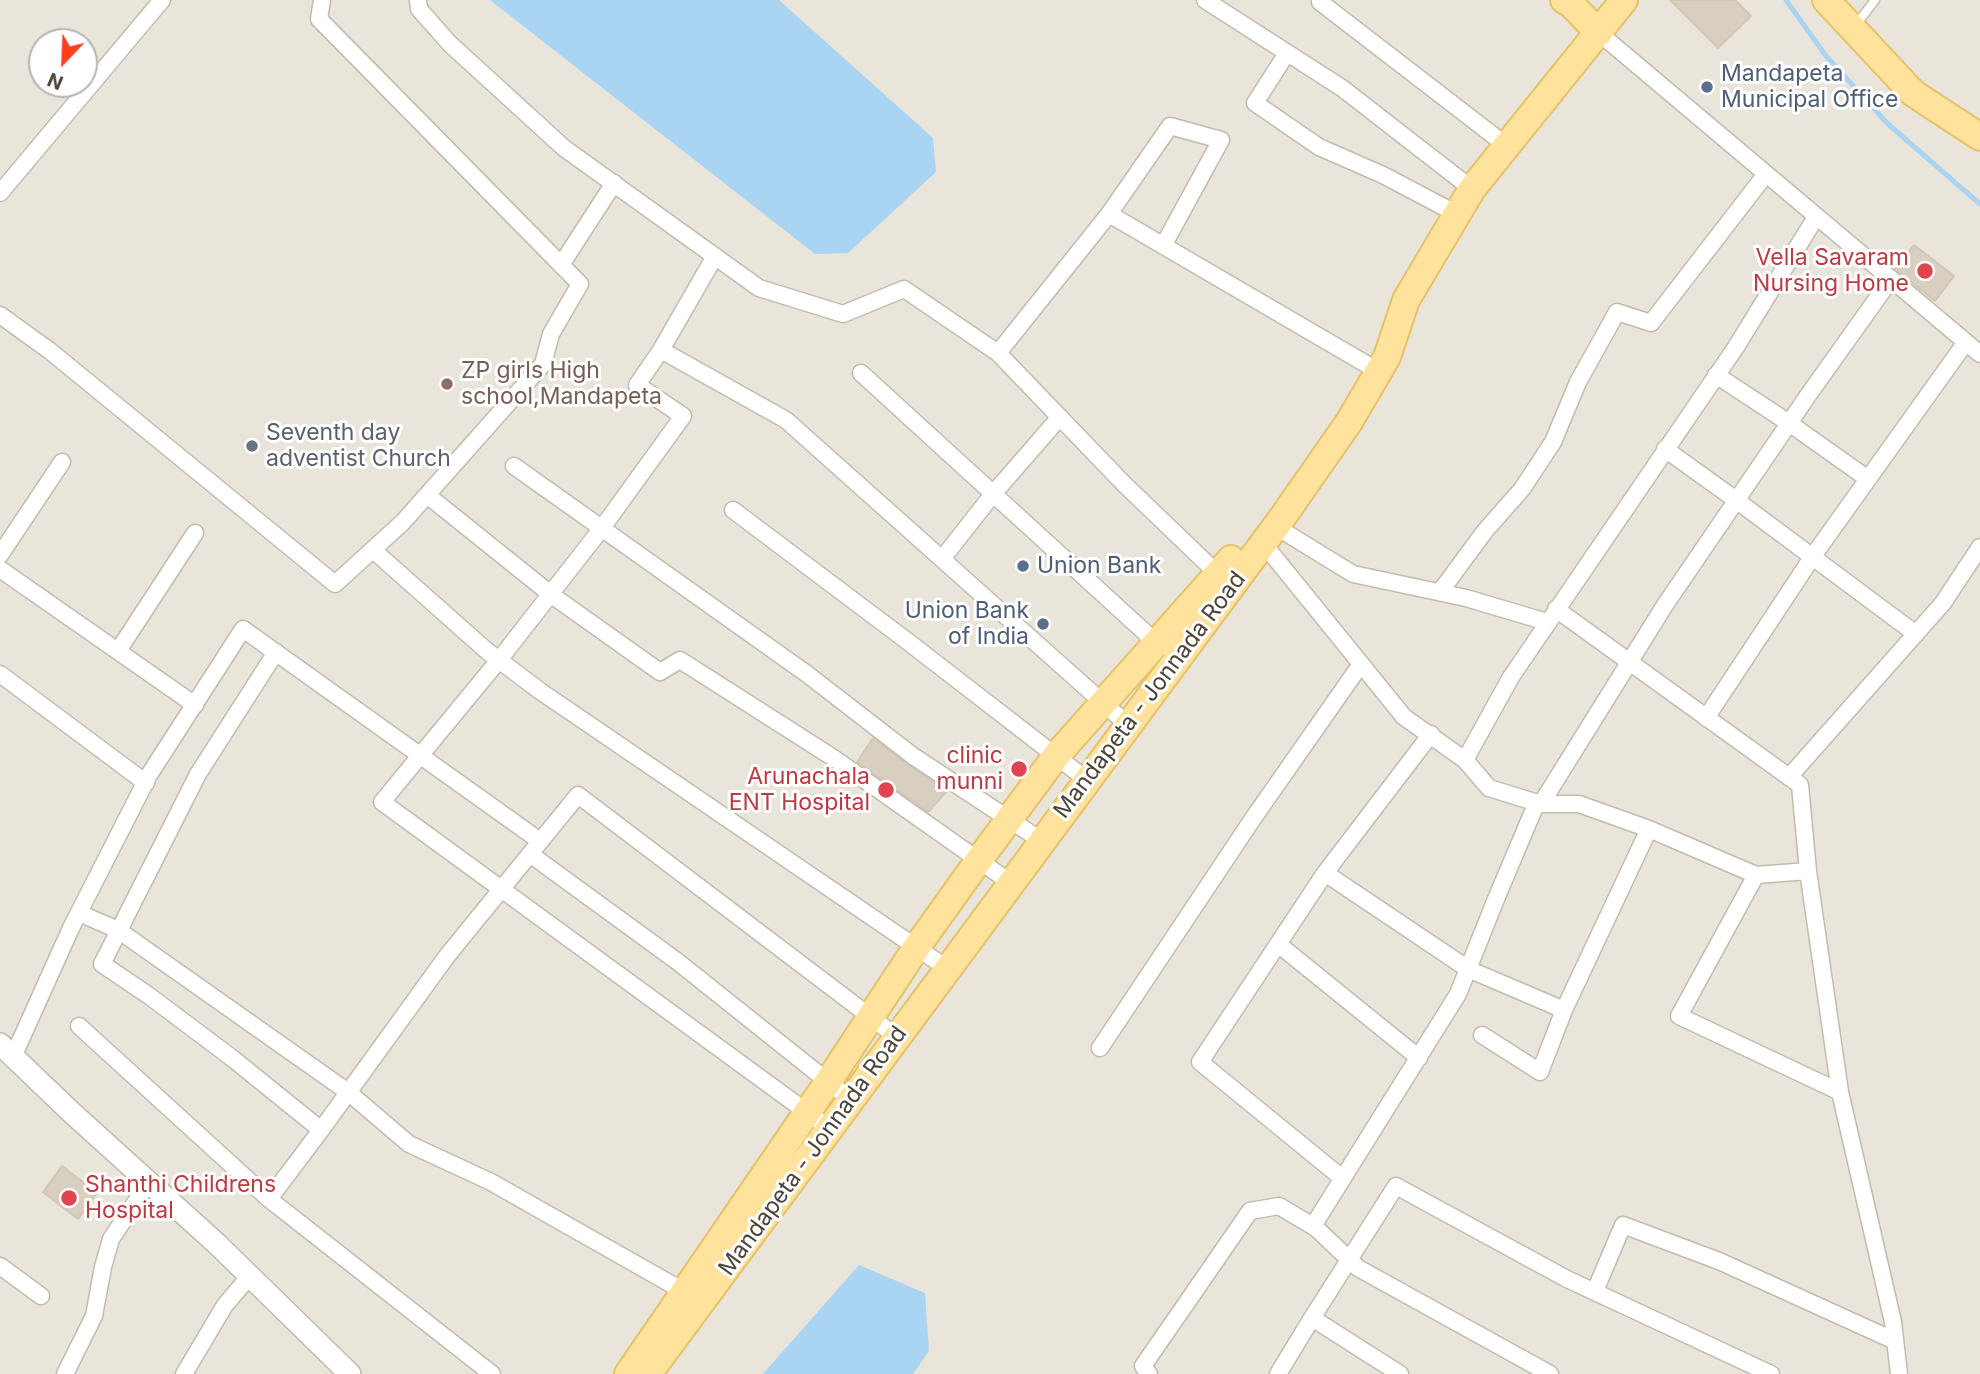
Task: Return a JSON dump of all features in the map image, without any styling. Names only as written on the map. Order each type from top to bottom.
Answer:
[{"type":"main road","name":"Mandapeta - Jonnada Road","points":[[648,1374],[693,1297],[830,1129],[1128,725],[1166,652],[1224,580],[1269,534],[1349,422],[1373,368],[1387,356],[1406,300],[1472,189],[1624,0]]},
{"type":"main road","points":[[1826,0],[1913,93],[1980,137]]},
{"type":"main road","points":[[1568,1],[1599,33]]},
{"type":"main road","points":[[1224,580],[1373,368]]},
{"type":"main road","points":[[628,1374],[693,1297],[807,1112],[916,948],[1056,756],[1104,704],[1166,652]]},
{"type":"street","points":[[0,193],[162,0]]},
{"type":"street","points":[[0,315],[50,351],[335,584],[403,522],[543,364],[551,334],[580,284],[319,19],[322,0]]},
{"type":"street","points":[[418,0],[419,9],[450,44],[565,148],[759,288],[843,314],[904,289],[998,353],[1124,484],[1224,580]]},
{"type":"street","points":[[1205,0],[1342,88],[1472,189]]},
{"type":"street","points":[[1320,2],[1507,146]]},
{"type":"street","points":[[1599,33],[1980,354]]},
{"type":"street","points":[[1287,53],[1255,103],[1319,147],[1383,175],[1457,214]]},
{"type":"street","points":[[998,353],[1109,214],[1170,126],[1221,139],[1163,246]]},
{"type":"street","points":[[1440,592],[1485,531],[1522,489],[1553,442],[1578,382],[1617,312],[1651,323],[1766,174]]},
{"type":"street","points":[[561,265],[614,183]]},
{"type":"street","points":[[1109,214],[1373,368]]},
{"type":"street","points":[[1465,760],[1511,677],[1736,347],[1816,216]]},
{"type":"street","points":[[715,256],[661,350],[637,385],[683,416],[602,528],[499,660],[382,802],[830,1129]]},
{"type":"street","points":[[1312,1226],[1458,994],[1539,803],[1665,605],[1891,279]]},
{"type":"street","points":[[1706,718],[1813,556],[1966,342]]},
{"type":"street","points":[[661,350],[786,420],[1128,725]]},
{"type":"street","points":[[861,373],[1166,652]]},
{"type":"street","points":[[1716,375],[1868,479]]},
{"type":"street","points":[[942,559],[993,494],[1060,417]]},
{"type":"street","points":[[1665,450],[1916,634]]},
{"type":"street","points":[[0,555],[62,462]]},
{"type":"street","points":[[514,466],[807,674],[914,756],[1042,841]]},
{"type":"street","points":[[427,495],[550,594],[660,672],[680,660],[832,757],[1011,883]]},
{"type":"street","points":[[733,510],[1087,780]]},
{"type":"street","points":[[118,651],[195,533]]},
{"type":"street","points":[[1269,534],[1353,574],[1552,616],[1629,663],[1800,785],[1808,871],[1840,1091],[1893,1322],[1899,1374]]},
{"type":"street","points":[[1269,534],[1361,664],[1404,717],[1465,760],[1489,788],[1539,803],[1579,804],[1756,875],[1808,871]]},
{"type":"street","points":[[1789,778],[1943,603],[1980,547]]},
{"type":"street","points":[[373,550],[499,660],[540,691],[948,969]]},
{"type":"street","points":[[0,569],[195,705]]},
{"type":"street","points":[[349,1374],[250,1276],[7,1050],[146,783],[243,629],[421,755],[851,1100]]},
{"type":"street","points":[[276,652],[198,774],[102,964],[201,1034],[321,1130]]},
{"type":"street","points":[[1100,1048],[1252,820],[1361,664]]},
{"type":"street","points":[[0,674],[146,783]]},
{"type":"street","points":[[1342,1178],[1200,1062],[1325,873],[1431,734]]},
{"type":"street","points":[[269,1199],[447,956],[578,795],[898,1037]]},
{"type":"street","points":[[1482,1035],[1540,1072],[1564,1010],[1649,830]]},
{"type":"street","points":[[1325,873],[1468,969],[1564,1010]]},
{"type":"street","points":[[1756,875],[1679,1016],[1840,1091]]},
{"type":"street","points":[[79,913],[118,930],[348,1092],[409,1144],[491,1182],[693,1297]]},
{"type":"street","points":[[1278,944],[1419,1058]]},
{"type":"street","points":[[79,1026],[269,1199],[492,1374]]},
{"type":"street","points":[[65,1374],[94,1316],[111,1239],[149,1182]]},
{"type":"street","points":[[1278,1374],[1396,1186],[1555,1272],[1771,1374]]},
{"type":"street","points":[[1149,1374],[1143,1366],[1250,1211],[1279,1206],[1312,1226],[1358,1268],[1550,1374]]},
{"type":"street","points":[[1595,1292],[1623,1225],[1719,1261],[1895,1341]]},
{"type":"street","points":[[0,1266],[41,1296]]},
{"type":"street","points":[[184,1374],[225,1306],[250,1276]]},
{"type":"street","points":[[1312,1318],[1400,1374]]},
{"type":"lane","points":[[1852,30],[1875,0]]},
{"type":"shaded area","points":[[0,0],[1980,0],[1980,1374],[0,1374]]},
{"type":"water","points":[[490,0],[779,0],[933,138],[936,172],[848,253],[815,254]]},
{"type":"water","points":[[859,1265],[925,1293],[929,1351],[913,1374],[763,1374]]},
{"type":"building","points":[[1670,0],[1735,0],[1751,16],[1718,48]]},
{"type":"building","points":[[1914,245],[1954,276],[1935,301],[1895,269]]},
{"type":"building","points":[[873,738],[947,791],[928,812],[857,762]]},
{"type":"building","points":[[62,1166],[97,1193],[78,1219],[43,1192]]},
{"type":"waterway","points":[[1786,0],[1826,56],[1888,124],[1980,204]]},
{"type":"place","name":"Mandapeta Municipal Office","points":[[1707,87]]},
{"type":"place","name":"Vella Savaram Nursing Home","points":[[1925,271]]},
{"type":"place","name":"ZP girls High school,Mandapeta","points":[[447,384]]},
{"type":"place","name":"Seventh day adventist Church","points":[[252,446]]},
{"type":"place","name":"Union Bank","points":[[1023,566]]},
{"type":"place","name":"Union Bank of India","points":[[1043,624]]},
{"type":"place","name":"clinic munni","points":[[1019,769]]},
{"type":"place","name":"Arunachala ENT Hospital","points":[[886,790]]},
{"type":"place","name":"Shanthi Childrens Hospital","points":[[69,1198]]}]
